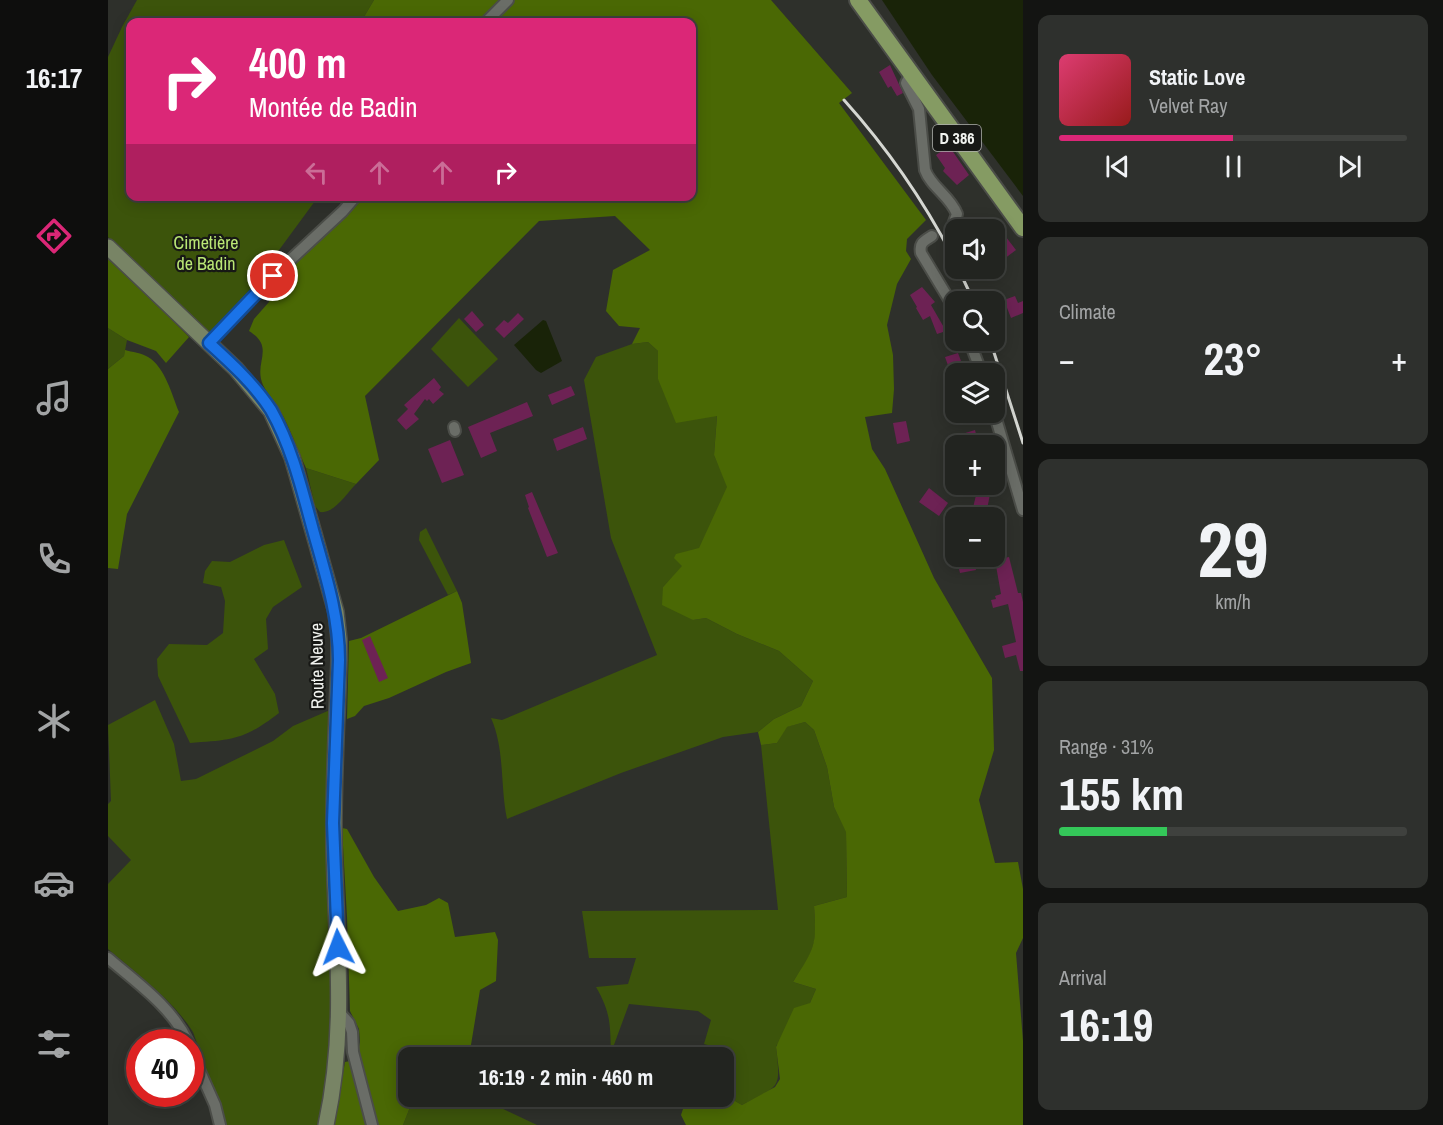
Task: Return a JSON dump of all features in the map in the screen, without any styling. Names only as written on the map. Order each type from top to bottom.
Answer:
[{"type":"main road","name":"D 386","points":[[858,0],[1023,228]]},
{"type":"street","points":[[490,18],[508,0]]},
{"type":"street","points":[[911,74],[906,83],[918,109],[925,170],[928,179],[954,206],[957,213],[955,219]]},
{"type":"street","points":[[209,343],[352,201]]},
{"type":"street","points":[[932,236],[922,243],[921,253],[945,293]]},
{"type":"street","name":"Route Neuve","points":[[108,247],[236,369],[263,399],[282,434],[302,489],[336,612],[339,660],[333,823],[340,1013],[335,1078],[326,1125]]},
{"type":"street","points":[[997,423],[1023,510]]},
{"type":"street","points":[[108,958],[163,1006],[180,1029]]},
{"type":"street","points":[[340,1013],[349,1023],[352,1032],[353,1052],[372,1125]]},
{"type":"street","points":[[204,1080],[215,1105],[220,1125]]},
{"type":"green space","name":"Cimetière de Badin","points":[[137,0],[374,0],[363,18],[127,18]]},
{"type":"green space","points":[[374,0],[771,0],[852,93],[839,103],[926,220],[907,239],[906,251],[911,259],[897,284],[887,325],[893,355],[892,413],[865,417],[872,449],[885,469],[934,578],[992,678],[994,750],[979,800],[995,863],[1018,862],[1023,889],[1023,938],[1016,953],[1023,1041],[1023,1125],[686,1125],[681,1115],[684,1107],[734,1107],[734,1100],[742,1105],[775,1087],[780,1079],[776,1047],[794,1008],[810,1003],[816,989],[793,982],[806,962],[812,947],[815,930],[814,906],[847,897],[846,832],[834,807],[827,767],[814,730],[805,722],[787,727],[777,743],[761,745],[758,732],[774,719],[801,706],[813,681],[779,651],[737,634],[706,618],[693,620],[662,605],[663,587],[682,566],[674,558],[676,554],[699,548],[727,487],[714,455],[717,416],[676,423],[658,379],[658,351],[648,342],[632,344],[640,328],[619,326],[606,311],[613,270],[650,250],[615,216],[539,221],[365,396],[379,460],[356,484],[306,468],[281,412],[263,385],[260,369],[263,349],[257,337],[249,331],[254,319],[269,302],[272,286],[322,237],[353,201],[696,201],[696,18],[363,18]]},
{"type":"green space","name":"Cimetière de Badin","points":[[126,20],[126,201],[315,201],[246,295],[210,333],[108,237],[108,57]]},
{"type":"green space","points":[[108,255],[189,337],[166,363],[156,351],[127,340],[108,328]]},
{"type":"green space","points":[[459,318],[498,359],[468,387],[431,349]]},
{"type":"green space","points":[[108,328],[127,340],[124,356],[108,369]]},
{"type":"green space","points":[[648,342],[658,351],[658,379],[717,415],[714,455],[728,487],[699,549],[663,587],[693,620],[706,618],[737,634],[779,651],[813,681],[801,706],[774,719],[758,732],[723,737],[621,773],[507,819],[498,742],[491,718],[502,720],[657,655],[611,538],[584,380],[596,357],[632,344]]},
{"type":"green space","points":[[125,350],[143,354],[159,367],[179,412],[127,514],[118,569],[108,568],[108,369],[124,356]]},
{"type":"green space","points":[[306,468],[356,484],[335,507],[320,512],[315,506]]},
{"type":"green space","points":[[426,528],[457,591],[448,595],[419,540],[420,532]]},
{"type":"green space","points":[[284,540],[302,587],[273,607],[266,619],[268,649],[254,659],[275,694],[279,713],[247,734],[217,741],[190,743],[158,676],[157,659],[169,644],[207,645],[223,633],[225,601],[221,587],[203,583],[205,571],[212,561],[230,562],[264,545]]},
{"type":"green space","points":[[457,591],[462,603],[471,663],[389,698],[364,706],[355,716],[347,719],[349,641],[361,638]]},
{"type":"green space","points":[[155,700],[174,744],[181,781],[196,779],[273,741],[293,726],[330,710],[325,838],[331,972],[335,1008],[331,1056],[318,1125],[226,1125],[204,1063],[204,1029],[191,1029],[165,998],[108,949],[108,884],[131,860],[108,836],[108,804],[111,801],[108,725]]},
{"type":"green space","points":[[805,722],[814,730],[827,767],[834,807],[846,831],[847,897],[814,906],[813,946],[793,982],[816,989],[810,1003],[776,1046],[778,1072],[775,1085],[742,1105],[734,1100],[734,1047],[712,1047],[704,1044],[711,1020],[698,1011],[629,1004],[613,1047],[611,1047],[609,1019],[605,1004],[596,987],[628,984],[636,958],[589,958],[582,911],[778,910],[761,745],[777,743],[786,727]]},
{"type":"green space","points":[[342,828],[347,829],[374,877],[398,911],[426,905],[439,898],[448,903],[455,937],[495,932],[498,940],[496,981],[480,990],[471,1047],[398,1047],[398,1107],[410,1107],[403,1125],[377,1125],[358,1051],[359,1029],[350,1011]]},
{"type":"green space","points":[[350,1061],[367,1125],[334,1125],[345,1062]]},
{"type":"green space","points":[[410,1107],[499,1107],[537,1125],[403,1125]]},
{"type":"shaded area","points":[[882,0],[1023,0],[1023,196],[932,75]]},
{"type":"shaded area","points":[[543,320],[546,321],[562,361],[541,373],[514,345]]},
{"type":"building","points":[[890,65],[903,93],[897,96],[891,86],[888,88],[879,72]]},
{"type":"building","points":[[949,146],[969,175],[957,185],[943,171],[945,168],[936,155]]},
{"type":"building","points":[[1005,238],[1016,250],[1005,258]]},
{"type":"building","points":[[922,287],[935,302],[931,305],[945,331],[937,334],[930,316],[923,320],[910,295]]},
{"type":"building","points":[[1015,296],[1018,303],[1023,301],[1023,313],[1011,318],[1005,300]]},
{"type":"building","points":[[472,311],[484,325],[476,332],[464,319]]},
{"type":"building","points":[[518,313],[524,319],[504,338],[495,329],[504,320],[508,323]]},
{"type":"building","points":[[958,353],[962,363],[947,363],[945,357]]},
{"type":"building","points":[[434,378],[441,387],[439,390],[444,394],[433,404],[429,399],[427,401],[425,399],[414,414],[419,419],[406,430],[397,420],[408,409],[404,405]]},
{"type":"building","points":[[571,386],[575,395],[552,405],[548,395]]},
{"type":"building","points":[[527,402],[533,416],[490,433],[497,451],[481,458],[468,427]]},
{"type":"building","points":[[906,421],[910,441],[897,444],[893,423]]},
{"type":"building","points":[[583,427],[587,439],[557,451],[553,439]]},
{"type":"building","points":[[975,430],[976,435],[962,435]]},
{"type":"building","points":[[450,440],[464,475],[442,483],[428,449]]},
{"type":"building","points":[[929,488],[948,503],[939,516],[919,502]]},
{"type":"building","points":[[532,492],[558,553],[547,557],[525,495]]},
{"type":"building","points":[[976,495],[990,495],[988,507],[973,507]]},
{"type":"building","points":[[1009,557],[1018,593],[1021,593],[1023,602],[1023,671],[1020,671],[1016,655],[1005,658],[1002,646],[1016,642],[1008,604],[993,608],[991,600],[1001,594],[996,567],[1005,567],[1005,558]]},
{"type":"building","points":[[958,567],[975,567],[976,570],[960,573]]},
{"type":"building","points":[[370,636],[388,678],[379,682],[362,640]]},
{"type":"railway","points":[[844,100],[906,178],[945,243]]},
{"type":"railway","points":[[963,279],[969,291]]},
{"type":"railway","points":[[994,351],[1023,443]]},
{"type":"route","points":[[273,276],[209,343],[263,399],[282,434],[302,489],[336,612],[339,660],[333,823],[338,947]]}]
